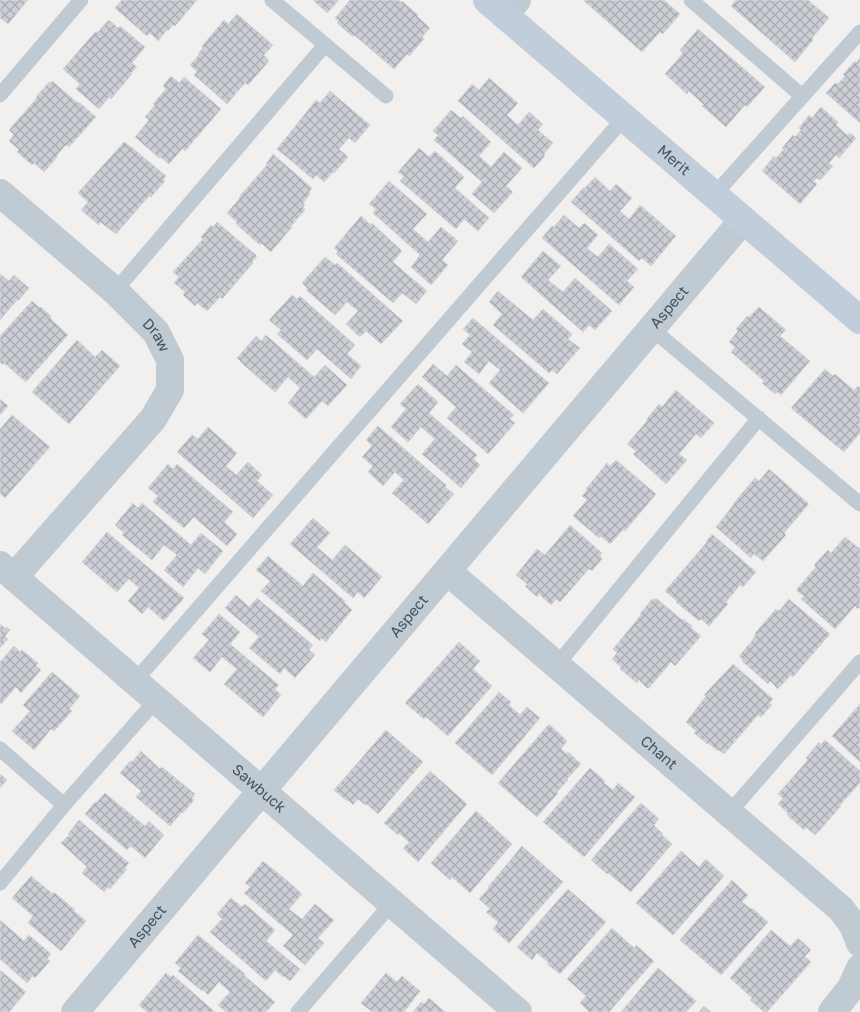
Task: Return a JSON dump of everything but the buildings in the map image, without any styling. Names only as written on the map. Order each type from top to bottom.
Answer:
[{"type":"street","name":"Merit","points":[[503,5],[624,118],[860,320]]},
{"type":"street","name":"Draw","points":[[0,193],[115,291],[156,332],[170,360],[170,390],[154,419],[7,571]]},
{"type":"street","name":"Aspect","points":[[75,1012],[743,220]]},
{"type":"street","name":"Sawbuck","points":[[7,571],[518,1012]]},
{"type":"street","name":"Chant","points":[[447,571],[841,909],[853,925],[860,943]]},
{"type":"street","points":[[832,1012],[851,988],[860,968]]},
{"type":"lane","points":[[0,95],[82,0]]},
{"type":"lane","points":[[272,0],[386,96]]},
{"type":"lane","points":[[691,0],[802,96]]},
{"type":"lane","points":[[715,194],[860,32]]},
{"type":"lane","points":[[115,291],[325,45]]},
{"type":"lane","points":[[135,681],[624,118]]},
{"type":"lane","points":[[652,329],[860,504]]},
{"type":"lane","points":[[557,665],[759,418]]},
{"type":"lane","points":[[729,813],[860,662]]},
{"type":"lane","points":[[0,882],[64,805],[157,699]]},
{"type":"lane","points":[[0,749],[64,805]]},
{"type":"lane","points":[[298,1012],[392,903]]}]
